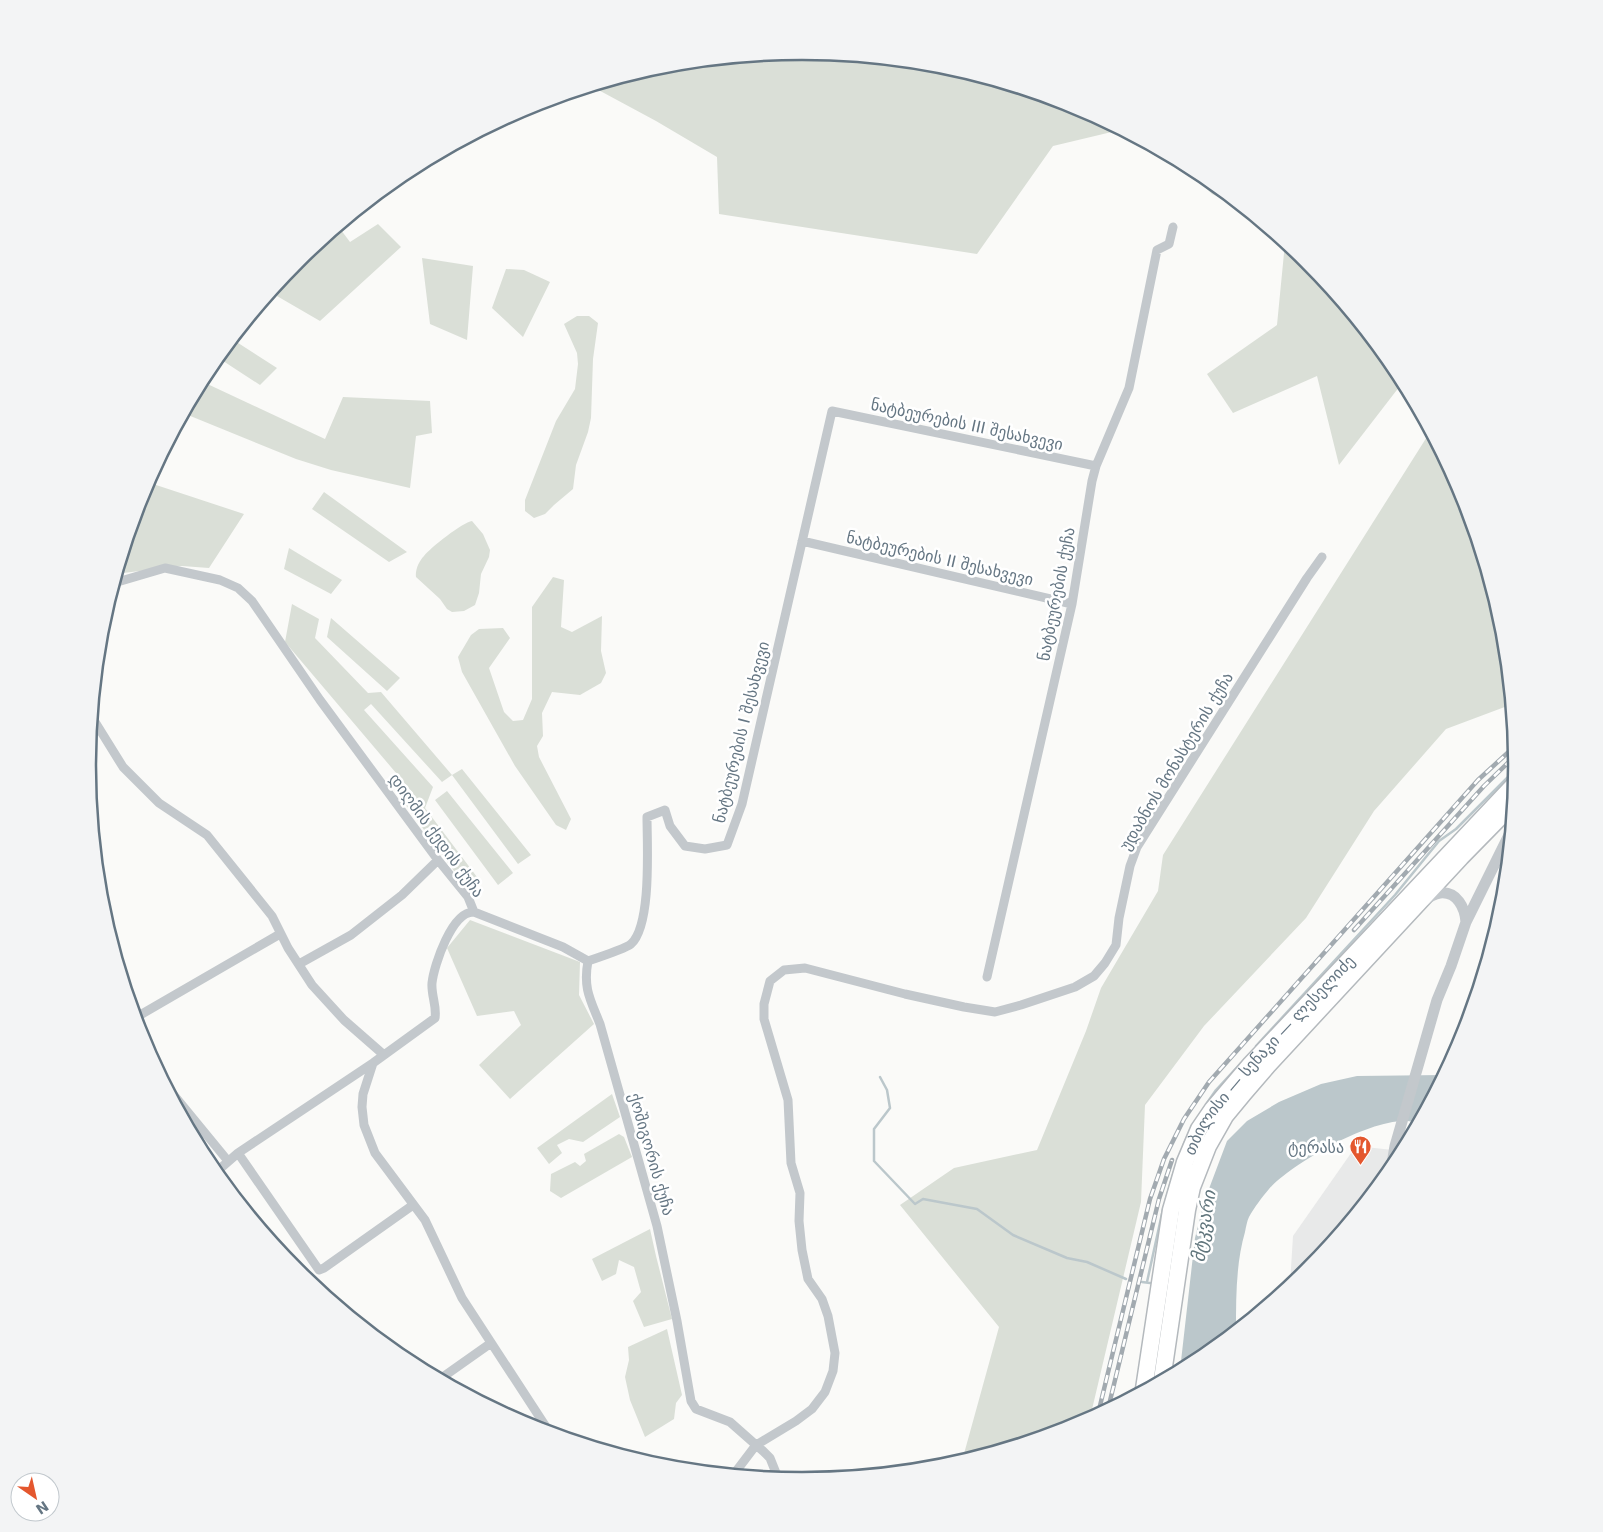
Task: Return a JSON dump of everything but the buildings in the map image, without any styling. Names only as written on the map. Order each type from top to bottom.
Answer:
[{"type":"highway","name":"თბილისი — სენაკი — ლესელიძე","points":[[1145,1382],[1171,1210],[1185,1162],[1199,1129],[1212,1110],[1251,1064],[1507,792]]},
{"type":"highway","name":"თბილისი — სენაკი — ლესელიძე","points":[[1163,1371],[1187,1210],[1192,1187],[1215,1132],[1225,1116],[1268,1065],[1506,810]]},
{"type":"street","name":"ნატბეურების ქუჩა","points":[[987,977],[1072,604],[1092,480],[1096,466],[1129,388],[1157,250],[1170,244],[1173,228]]},
{"type":"street","name":"ნატბეურების III შესახვევი","points":[[832,411],[1096,466]]},
{"type":"street","name":"ნატბეურების I შესახვევი","points":[[588,961],[630,944],[639,932],[646,899],[647,817],[665,810],[670,826],[685,846],[705,849],[727,844],[742,804],[832,411]]},
{"type":"street","name":"ნატბეურების II შესახვევი","points":[[802,541],[1072,604]]},
{"type":"street","name":"უდაბნოს მონასტერის ქუჩა","points":[[756,1445],[812,1409],[825,1392],[836,1353],[828,1316],[822,1299],[808,1279],[802,1250],[799,1221],[800,1193],[791,1163],[788,1100],[764,1019],[764,1004],[770,981],[784,970],[805,968],[904,994],[995,1012],[1075,987],[1094,976],[1105,964],[1116,944],[1119,918],[1130,866],[1137,847],[1322,557]]},
{"type":"street","name":"დიღმის ქედის ქუჩა","points":[[121,581],[165,568],[220,580],[238,588],[255,604],[320,700],[438,860],[468,897],[474,912],[470,912],[462,917],[455,924],[444,942],[434,970],[432,984],[436,1012],[435,1018],[373,1063],[238,1153],[221,1168]]},
{"type":"street","points":[[97,725],[123,767],[159,803],[207,835],[272,916],[280,934],[312,985],[344,1020],[384,1055]]},
{"type":"street","points":[[1394,1149],[1437,1000],[1466,922],[1502,849]]},
{"type":"street","points":[[299,964],[351,935],[402,895],[438,860]]},
{"type":"street","points":[[1417,904],[1440,893],[1453,896],[1462,904],[1466,922]]},
{"type":"street","points":[[474,912],[563,947],[588,961]]},
{"type":"street","points":[[141,1015],[280,934]]},
{"type":"street","name":"ქოშიგორის ქუჩა","points":[[588,961],[585,975],[587,993],[600,1024],[657,1226],[677,1321],[691,1401],[696,1409],[730,1422],[770,1458],[775,1471]]},
{"type":"street","points":[[373,1063],[363,1094],[364,1125],[375,1153],[425,1220],[462,1298],[543,1423]]},
{"type":"street","points":[[191,1120],[228,1161]]},
{"type":"street","points":[[238,1153],[319,1270],[413,1205]]},
{"type":"street","points":[[445,1375],[492,1343]]},
{"type":"street","points":[[738,1469],[756,1445]]},
{"type":"shaded area","points":[[802,60],[848,62],[894,66],[984,84],[1028,97],[1112,132],[1053,146],[977,254],[719,214],[717,157],[599,90],[664,74],[709,66]]},
{"type":"shaded area","points":[[378,224],[401,247],[320,321],[276,295],[302,267],[341,231],[350,242]]},
{"type":"shaded area","points":[[1284,251],[1301,267],[1362,336],[1398,389],[1339,465],[1317,376],[1233,413],[1207,374],[1277,325]]},
{"type":"shaded area","points":[[422,258],[473,266],[467,340],[430,324]]},
{"type":"shaded area","points":[[506,269],[524,270],[550,282],[523,337],[492,308]]},
{"type":"shaded area","points":[[577,316],[589,316],[598,323],[593,359],[591,418],[576,465],[573,489],[545,514],[534,518],[525,511],[525,500],[556,421],[575,389],[578,364],[577,353],[564,324]]},
{"type":"shaded area","points":[[237,342],[277,368],[260,385],[223,361]]},
{"type":"shaded area","points":[[208,384],[325,439],[343,397],[430,401],[432,433],[416,436],[410,488],[331,470],[296,459],[189,415]]},
{"type":"shaded area","points":[[1426,438],[1454,496],[1470,539],[1483,583],[1494,628],[1505,707],[1446,729],[1374,811],[1306,918],[1204,1026],[1145,1105],[1141,1202],[1092,1409],[1028,1435],[964,1452],[999,1327],[900,1205],[954,1168],[1037,1150],[1086,1031],[1101,988],[1158,891],[1163,855]]},
{"type":"shaded area","points":[[154,484],[244,514],[209,568],[182,566],[123,573],[133,539]]},
{"type":"shaded area","points":[[324,492],[407,552],[389,562],[312,509]]},
{"type":"shaded area","points":[[472,521],[483,534],[490,550],[489,557],[481,574],[479,593],[475,605],[464,611],[452,612],[416,577],[416,571],[420,560],[427,552],[454,530]]},
{"type":"shaded area","points":[[289,548],[342,580],[331,594],[284,569]]},
{"type":"shaded area","points":[[553,577],[564,580],[561,627],[572,632],[602,616],[601,651],[606,673],[601,683],[580,695],[552,692],[542,713],[543,736],[537,746],[539,757],[571,819],[566,830],[556,825],[515,766],[462,672],[458,657],[471,635],[479,629],[503,628],[510,638],[489,668],[504,712],[513,721],[523,720],[532,699],[532,607]]},
{"type":"shaded area","points":[[292,604],[319,619],[315,638],[368,693],[381,692],[452,775],[442,782],[371,704],[364,710],[433,787],[425,808],[480,881],[473,897],[403,801],[413,793],[285,642]]},
{"type":"shaded area","points":[[331,618],[400,678],[387,691],[327,637]]},
{"type":"shaded area","points":[[462,769],[531,855],[518,864],[452,775]]},
{"type":"shaded area","points":[[447,791],[513,873],[498,885],[435,800]]},
{"type":"shaded area","points":[[470,920],[580,962],[579,995],[594,1024],[510,1099],[479,1065],[521,1025],[514,1011],[477,1016],[447,948]]},
{"type":"shaded area","points":[[612,1094],[620,1117],[583,1142],[569,1139],[557,1145],[562,1153],[549,1164],[537,1148]]},
{"type":"shaded area","points":[[619,1134],[624,1137],[632,1157],[561,1198],[550,1191],[551,1174],[575,1162],[580,1166],[586,1161],[584,1154]]},
{"type":"shaded area","points":[[1356,1146],[1394,1150],[1362,1196],[1291,1275],[1293,1236]]},
{"type":"shaded area","points":[[650,1229],[672,1319],[644,1327],[633,1301],[641,1292],[634,1267],[619,1260],[616,1274],[602,1281],[592,1259]]},
{"type":"shaded area","points":[[667,1329],[682,1395],[676,1403],[674,1419],[645,1437],[630,1400],[625,1377],[629,1360],[628,1347]]},
{"type":"water","name":"მტკვარი","points":[[1436,1075],[1411,1122],[1402,1121],[1383,1124],[1339,1141],[1297,1166],[1269,1189],[1247,1222],[1237,1280],[1236,1322],[1181,1361],[1195,1238],[1204,1202],[1227,1141],[1247,1121],[1279,1102],[1321,1084],[1357,1076]]},
{"type":"waterway","points":[[1256,1046],[1395,895],[1439,841],[1456,829],[1508,778]]},
{"type":"waterway","points":[[1207,1103],[1216,1090],[1241,1063]]},
{"type":"waterway","points":[[880,1077],[887,1090],[890,1108],[874,1129],[874,1161],[915,1204],[923,1199],[977,1209],[1013,1235],[1067,1258],[1087,1262],[1126,1279]]},
{"type":"waterway","points":[[1184,1144],[1192,1126]]},
{"type":"waterway","points":[[1166,1199],[1175,1168]]},
{"type":"waterway","points":[[1147,1282],[1163,1209]]},
{"type":"waterway","points":[[1142,1282],[1150,1283]]},
{"type":"railway","points":[[1100,1405],[1150,1199],[1164,1159],[1184,1119],[1209,1082],[1478,780],[1507,753]]},
{"type":"railway","points":[[1354,930],[1484,786],[1508,763]]},
{"type":"railway","points":[[1110,1401],[1159,1199],[1172,1160]]},
{"type":"place","name":"ტერასა","points":[[1360,1166]]}]
